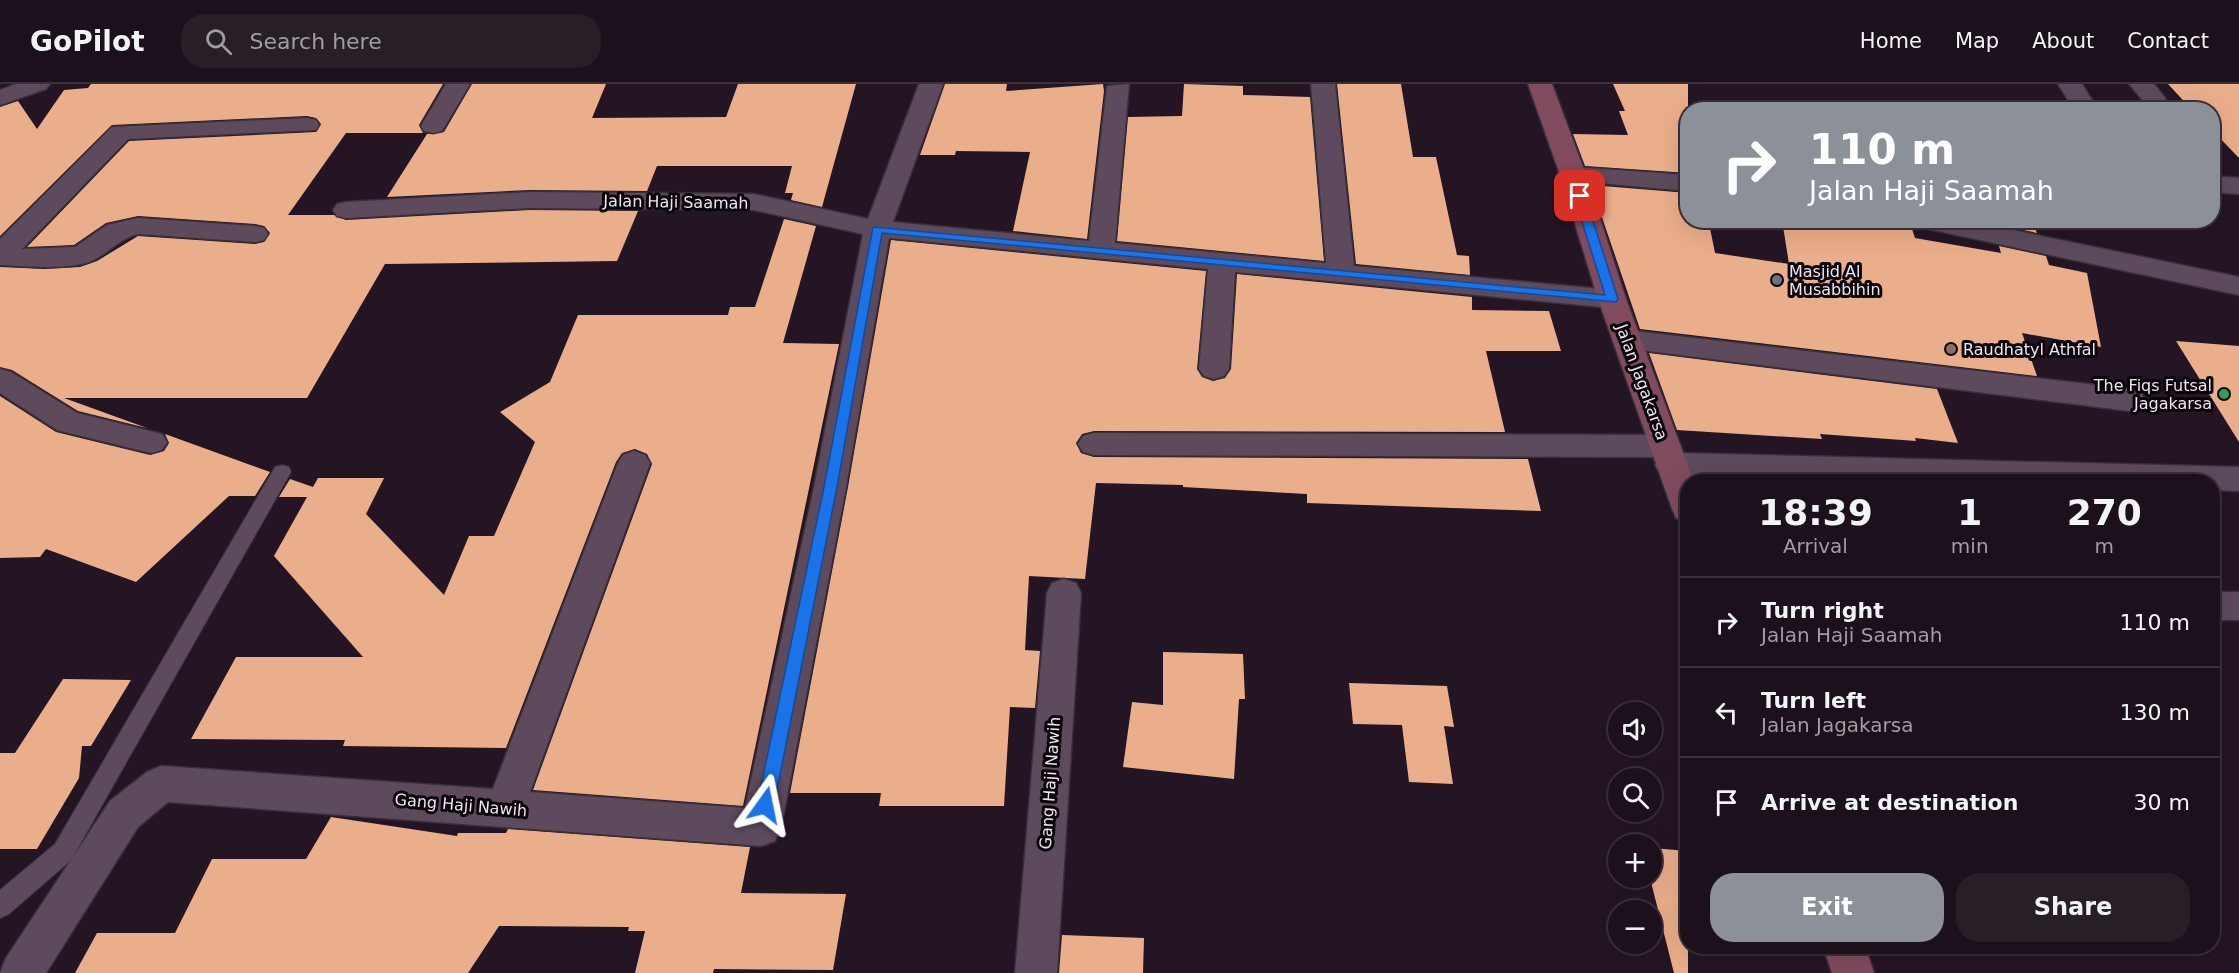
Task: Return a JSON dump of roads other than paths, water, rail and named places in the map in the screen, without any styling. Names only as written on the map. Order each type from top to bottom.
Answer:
[{"type":"main road","name":"Jalan Jagakarsa","points":[[1540,84],[1573,175],[1626,340],[1680,488]]},
{"type":"main road","points":[[1847,954],[1853,973]]},
{"type":"street","points":[[0,98],[38,84]]},
{"type":"street","points":[[433,126],[458,84]]},
{"type":"street","points":[[877,230],[931,84]]},
{"type":"street","points":[[1323,84],[1341,274]]},
{"type":"street","points":[[2070,84],[2081,102]]},
{"type":"street","points":[[1101,251],[1119,86]]},
{"type":"street","points":[[0,279],[7,256],[121,132],[307,125]]},
{"type":"street","points":[[1573,175],[1680,182]]},
{"type":"street","points":[[2220,185],[2239,186]]},
{"type":"street","name":"Jalan Haji Saamah","points":[[346,210],[529,200],[754,202],[877,230],[1612,299]]},
{"type":"street","points":[[7,256],[82,255],[116,231],[138,226],[255,234]]},
{"type":"street","points":[[1961,228],[2239,286]]},
{"type":"street","name":"Gang Haji Nawih","points":[[21,973],[124,814],[161,784],[283,790],[761,828],[830,487],[877,230]]},
{"type":"street","points":[[1214,369],[1222,262]]},
{"type":"street","points":[[1626,340],[2130,400]]},
{"type":"street","points":[[0,380],[68,422],[152,442]]},
{"type":"street","points":[[1094,444],[1668,456],[2115,474]]},
{"type":"street","points":[[505,808],[634,463]]},
{"type":"street","points":[[2220,478],[2239,479]]},
{"type":"street","name":"Gang Haji Nawih","points":[[1036,973],[1065,592]]},
{"type":"street","points":[[2220,606],[2239,606]]},
{"type":"lane","points":[[0,906],[63,852],[282,472]]},
{"type":"place","name":"Masjid Al Musabbihin","points":[[1777,280]]},
{"type":"place","name":"Raudhatyl Athfal","points":[[1951,349]]},
{"type":"place","name":"The Fiqs Futsal Jagakarsa","points":[[2224,394]]}]
